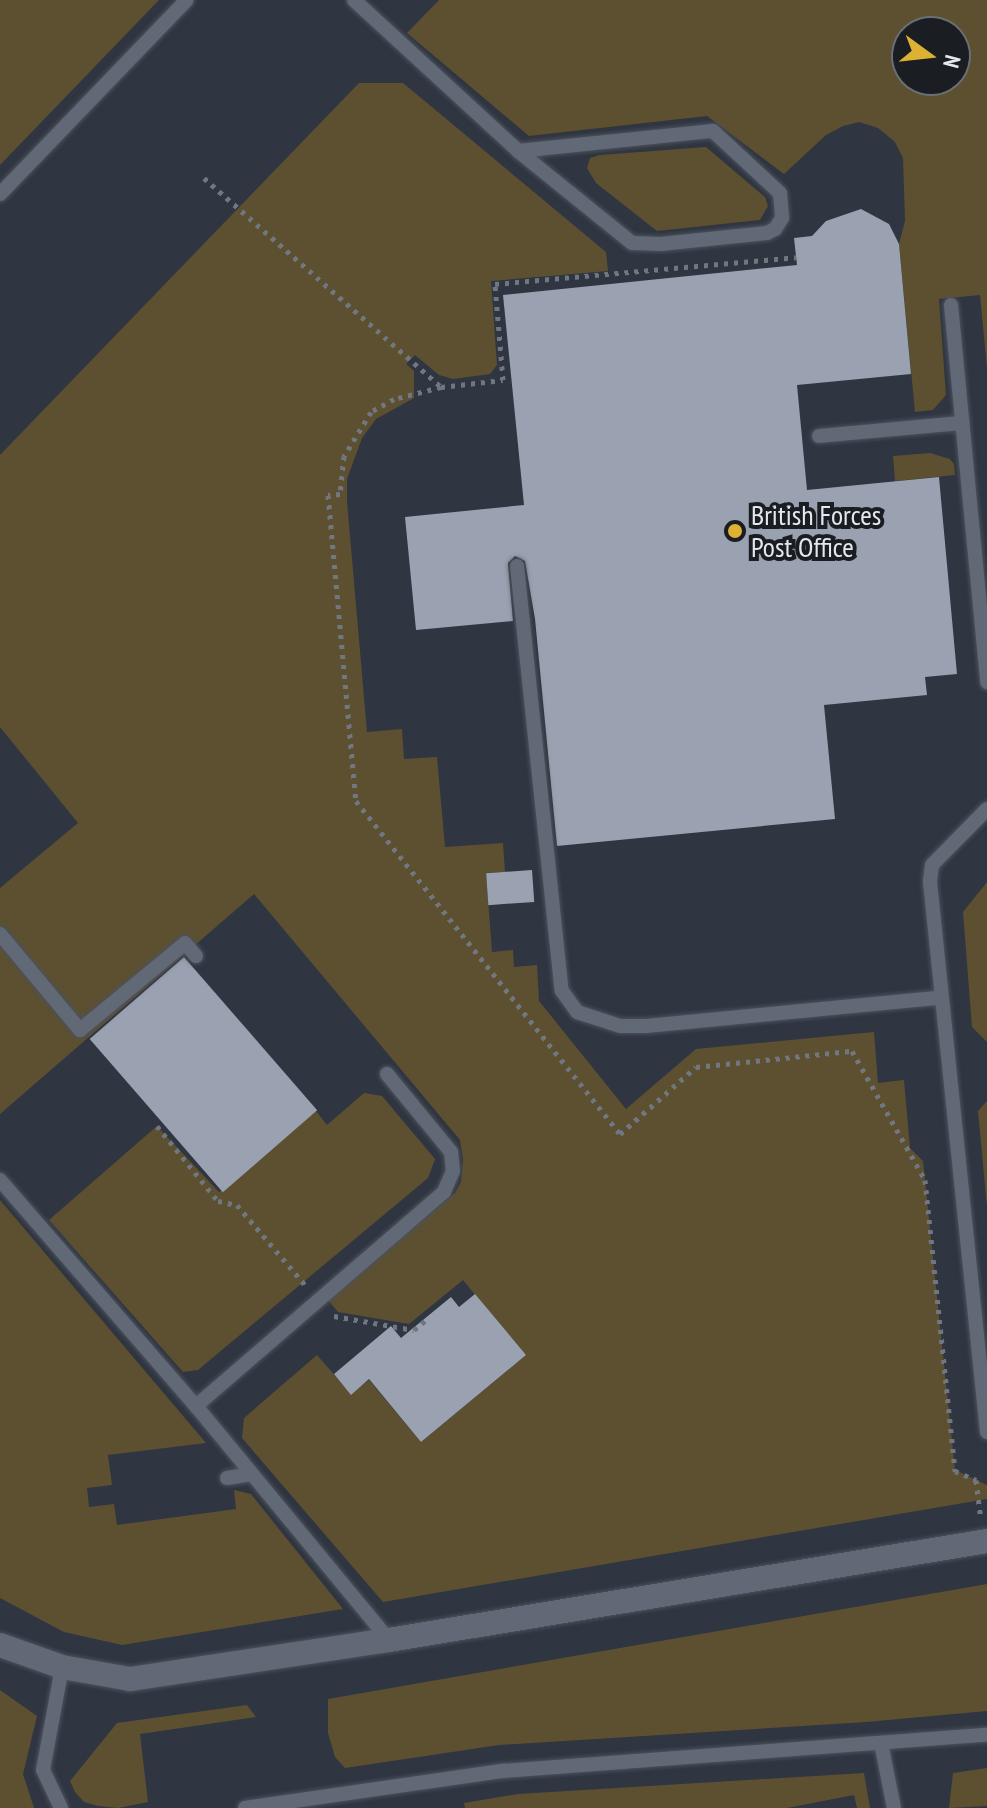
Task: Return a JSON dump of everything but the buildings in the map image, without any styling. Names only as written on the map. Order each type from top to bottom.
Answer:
[{"type":"street","points":[[0,1645],[62,1667],[130,1679],[389,1640],[985,1541]]},
{"type":"lane","points":[[0,194],[187,0]]},
{"type":"lane","points":[[354,0],[518,151],[632,243],[646,245],[750,236],[775,229],[782,218],[780,193],[713,131],[518,151]]},
{"type":"lane","points":[[951,305],[987,682]]},
{"type":"lane","points":[[819,436],[962,423]]},
{"type":"lane","points":[[517,566],[562,991],[577,1012],[620,1026],[646,1026],[939,998]]},
{"type":"lane","points":[[987,809],[932,865],[939,998],[987,1432]]},
{"type":"lane","points":[[0,934],[80,1030],[185,943],[196,956]]},
{"type":"lane","points":[[196,1406],[444,1192],[453,1171],[451,1152],[387,1074]]},
{"type":"lane","points":[[0,1180],[196,1406],[389,1640]]},
{"type":"lane","points":[[227,1478],[252,1474]]},
{"type":"lane","points":[[61,1808],[43,1770],[62,1667]]},
{"type":"lane","points":[[245,1808],[503,1771],[987,1735]]},
{"type":"lane","points":[[881,1743],[894,1808]]},
{"type":"path","points":[[204,178],[441,387]]},
{"type":"path","points":[[796,257],[495,284],[503,380],[441,387],[394,399],[371,412],[344,456],[340,494],[328,495],[356,801],[620,1134],[696,1067],[852,1051],[925,1180],[955,1471],[976,1480],[985,1541]]},
{"type":"path","points":[[157,1126],[218,1201],[237,1205],[330,1316],[414,1330],[426,1320]]},
{"type":"shaded area","points":[[0,0],[159,0],[0,165]]},
{"type":"shaded area","points":[[439,0],[987,0],[987,368],[980,295],[939,299],[946,395],[933,410],[915,412],[899,244],[905,221],[903,158],[895,142],[878,128],[859,122],[843,126],[826,135],[784,174],[707,116],[529,136],[407,33]]},
{"type":"shaded area","points":[[359,83],[403,83],[606,252],[608,271],[491,281],[497,365],[490,374],[453,379],[439,375],[415,355],[406,364],[414,371],[414,398],[376,419],[362,438],[347,479],[347,501],[367,732],[402,729],[404,759],[437,757],[445,847],[503,843],[505,872],[486,873],[492,952],[513,950],[514,967],[537,965],[539,1001],[626,1109],[696,1049],[874,1032],[878,1083],[904,1080],[910,1148],[923,1161],[955,1470],[987,1485],[987,1499],[383,1602],[242,1438],[244,1418],[317,1355],[351,1394],[369,1380],[421,1442],[525,1356],[463,1280],[409,1324],[338,1312],[328,1300],[455,1193],[461,1182],[463,1160],[460,1140],[254,894],[0,1114],[0,888],[78,823],[0,727],[0,455]]},
{"type":"shaded area","points":[[706,147],[765,197],[768,206],[760,220],[657,231],[596,183],[587,168],[590,158],[600,155]]},
{"type":"shaded area","points":[[930,453],[950,459],[955,475],[895,481],[893,456]]},
{"type":"shaded area","points":[[987,882],[987,1042],[972,1027],[963,912]]},
{"type":"shaded area","points":[[364,1093],[382,1096],[435,1159],[428,1178],[198,1370],[183,1372],[49,1220],[157,1126],[219,1192],[316,1111],[327,1125]]},
{"type":"shaded area","points":[[987,1101],[987,1207],[978,1111]]},
{"type":"shaded area","points":[[0,1200],[206,1443],[108,1455],[112,1485],[87,1488],[89,1507],[114,1504],[117,1525],[236,1509],[234,1490],[251,1494],[343,1609],[122,1645],[64,1632],[0,1598]]},
{"type":"shaded area","points":[[987,1584],[987,1711],[866,1722],[499,1745],[345,1768],[335,1757],[328,1733],[328,1699]]},
{"type":"shaded area","points":[[0,1690],[37,1716],[23,1774],[34,1808],[0,1808]]},
{"type":"shaded area","points":[[247,1705],[256,1717],[140,1734],[148,1802],[118,1808],[98,1806],[84,1802],[75,1792],[70,1781],[117,1723]]},
{"type":"shaded area","points":[[987,1768],[987,1806],[949,1808],[953,1773]]},
{"type":"shaded area","points":[[864,1773],[870,1808],[857,1808],[854,1795],[787,1808],[465,1808],[464,1803],[518,1794]]},
{"type":"place","name":"British Forces Post Office","points":[[735,531]]}]
